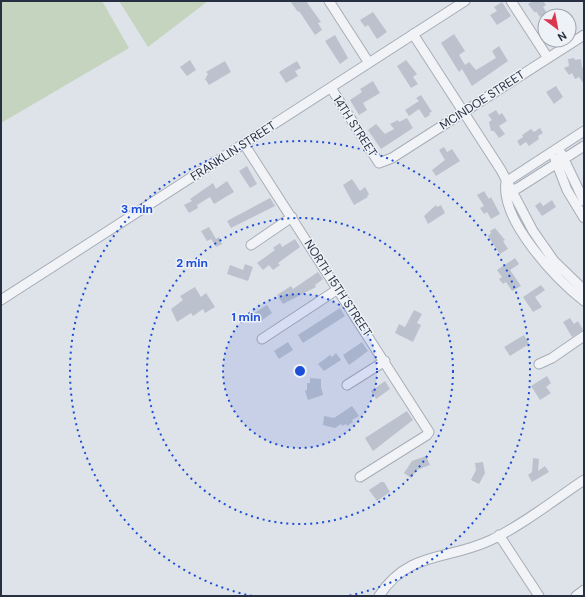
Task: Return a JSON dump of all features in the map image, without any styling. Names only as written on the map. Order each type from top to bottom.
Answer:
[{"type":"street","points":[[329,1],[369,62]]},
{"type":"street","name":"FRANKLIN STREET","points":[[1,300],[413,34],[451,5],[465,1]]},
{"type":"street","points":[[511,1],[548,58]]},
{"type":"street","points":[[413,34],[500,170],[506,182],[514,217],[542,260],[584,301]]},
{"type":"street","name":"MCINDOE STREET","points":[[379,163],[392,158],[584,35]]},
{"type":"street","name":"14TH STREET","points":[[330,88],[379,163]]},
{"type":"street","points":[[506,182],[584,131]]},
{"type":"street","name":"NORTH 15TH STREET","points":[[244,144],[385,361],[429,432],[360,477]]},
{"type":"street","points":[[508,192],[584,146]]},
{"type":"street","points":[[555,150],[584,201]]},
{"type":"street","points":[[561,161],[572,200],[584,218]]},
{"type":"street","points":[[508,192],[550,256],[568,276],[584,290]]},
{"type":"street","points":[[251,245],[292,217]]},
{"type":"street","points":[[262,339],[338,289]]},
{"type":"street","points":[[539,364],[555,356],[584,336]]},
{"type":"street","points":[[347,385],[385,361]]},
{"type":"street","points":[[379,596],[393,578],[419,561],[463,550],[498,535],[584,480]]},
{"type":"street","points":[[498,535],[539,596]]},
{"type":"street","points":[[576,596],[584,590]]},
{"type":"green space","points":[[1,1],[102,1],[129,48],[1,123]]},
{"type":"green space","points":[[119,1],[208,1],[148,47]]},
{"type":"building","points":[[290,1],[306,1],[321,22],[318,23],[322,30],[315,35],[299,11],[298,12]]},
{"type":"building","points":[[533,1],[543,1],[546,5],[544,8],[537,8],[537,12],[536,11],[535,13],[528,4]]},
{"type":"building","points":[[502,2],[511,16],[497,25],[490,15],[497,11],[494,7]]},
{"type":"building","points":[[373,12],[387,32],[377,39],[368,25],[365,27],[360,20]]},
{"type":"building","points":[[454,34],[465,51],[459,55],[465,65],[469,62],[476,70],[496,58],[492,51],[499,46],[508,61],[472,86],[462,69],[459,72],[441,43]]},
{"type":"building","points":[[335,35],[348,58],[340,64],[325,41]]},
{"type":"building","points":[[574,58],[575,60],[581,59],[582,67],[584,69],[584,84],[579,77],[575,79],[572,73],[569,75],[564,68],[569,66],[568,59]]},
{"type":"building","points":[[190,60],[196,70],[187,76],[180,67]]},
{"type":"building","points":[[406,60],[417,74],[413,77],[418,84],[411,88],[397,66]]},
{"type":"building","points":[[225,61],[231,72],[209,85],[205,79],[208,74],[206,72]]},
{"type":"building","points":[[297,61],[301,68],[295,71],[298,76],[286,83],[279,72]]},
{"type":"building","points":[[373,81],[380,93],[363,103],[367,110],[359,115],[350,100],[362,92],[360,89]]},
{"type":"building","points":[[556,86],[563,97],[554,104],[546,92]]},
{"type":"building","points":[[421,95],[432,112],[425,118],[419,109],[409,116],[405,110],[419,101],[416,98]]},
{"type":"building","points":[[496,110],[499,115],[502,113],[507,121],[499,126],[505,134],[499,138],[494,131],[491,131],[489,122],[492,120],[488,115]]},
{"type":"building","points":[[407,118],[413,128],[381,149],[368,130],[376,124],[385,134],[394,129],[390,124]]},
{"type":"building","points":[[540,128],[543,133],[538,136],[539,139],[529,146],[526,142],[520,146],[517,141],[523,137],[522,135],[531,129],[534,132]]},
{"type":"building","points":[[444,147],[447,152],[452,149],[460,161],[436,176],[432,170],[445,160],[439,150]]},
{"type":"building","points":[[247,166],[257,184],[250,188],[239,171]]},
{"type":"building","points":[[352,179],[360,191],[365,187],[369,194],[367,196],[368,197],[354,205],[343,185]]},
{"type":"building","points":[[227,181],[234,192],[214,204],[210,197],[197,205],[198,208],[189,213],[184,205],[192,201],[190,199],[213,183],[216,189]]},
{"type":"building","points":[[484,191],[489,199],[491,197],[500,214],[491,219],[487,212],[484,214],[480,208],[484,206],[477,195]]},
{"type":"building","points":[[270,198],[275,206],[231,228],[227,221]]},
{"type":"building","points":[[552,200],[556,207],[542,216],[535,206],[540,202],[543,206]]},
{"type":"building","points":[[436,205],[437,207],[441,205],[445,213],[428,224],[424,216]]},
{"type":"building","points":[[209,227],[216,239],[219,237],[222,244],[216,247],[211,239],[207,241],[201,231]]},
{"type":"building","points":[[495,228],[505,240],[503,241],[508,249],[500,254],[488,236],[491,233],[490,231]]},
{"type":"building","points":[[295,239],[300,247],[278,263],[280,265],[273,270],[269,265],[263,270],[257,263],[275,250],[273,248],[280,243],[282,247]]},
{"type":"building","points":[[515,258],[519,264],[510,270],[521,286],[512,291],[506,282],[503,284],[499,279],[502,277],[497,270]]},
{"type":"building","points":[[245,264],[253,267],[248,281],[227,274],[230,265],[243,270]]},
{"type":"building","points":[[318,272],[323,279],[315,285],[316,287],[283,304],[277,295],[291,286],[293,289]]},
{"type":"building","points":[[541,285],[545,290],[535,297],[542,307],[533,312],[523,297]]},
{"type":"building","points":[[195,287],[201,297],[206,293],[215,307],[205,313],[203,309],[193,316],[191,313],[177,322],[171,309],[183,300],[180,296]]},
{"type":"building","points":[[267,305],[272,313],[258,323],[253,314]]},
{"type":"building","points":[[340,308],[345,316],[303,343],[298,335]]},
{"type":"building","points":[[414,310],[422,314],[417,323],[421,325],[413,342],[395,333],[399,324],[405,327]]},
{"type":"building","points":[[570,318],[574,324],[578,321],[583,330],[572,337],[563,322]]},
{"type":"building","points":[[524,335],[529,344],[510,356],[504,347]]},
{"type":"building","points":[[288,342],[293,350],[279,359],[274,351]]},
{"type":"building","points":[[362,342],[368,351],[349,365],[343,355]]},
{"type":"building","points":[[336,353],[341,360],[324,371],[318,364],[330,355],[332,357]]},
{"type":"building","points":[[547,376],[551,383],[546,387],[551,393],[540,400],[531,386]]},
{"type":"building","points":[[310,378],[321,379],[323,395],[308,400],[305,391],[307,390],[307,383],[310,383]]},
{"type":"building","points":[[385,381],[390,389],[376,399],[371,391]]},
{"type":"building","points":[[352,406],[359,416],[352,420],[353,422],[347,426],[346,424],[342,426],[341,424],[335,428],[323,425],[324,416],[334,418]]},
{"type":"building","points":[[407,411],[413,420],[373,451],[365,438]]},
{"type":"building","points":[[426,456],[430,465],[417,470],[411,478],[404,473],[412,461]]},
{"type":"building","points":[[533,458],[539,459],[538,471],[545,466],[549,472],[532,482],[528,475],[532,472]]},
{"type":"building","points":[[483,462],[485,473],[479,484],[471,480],[476,470],[475,463]]},
{"type":"building","points":[[381,482],[384,482],[390,492],[377,501],[369,490]]}]
